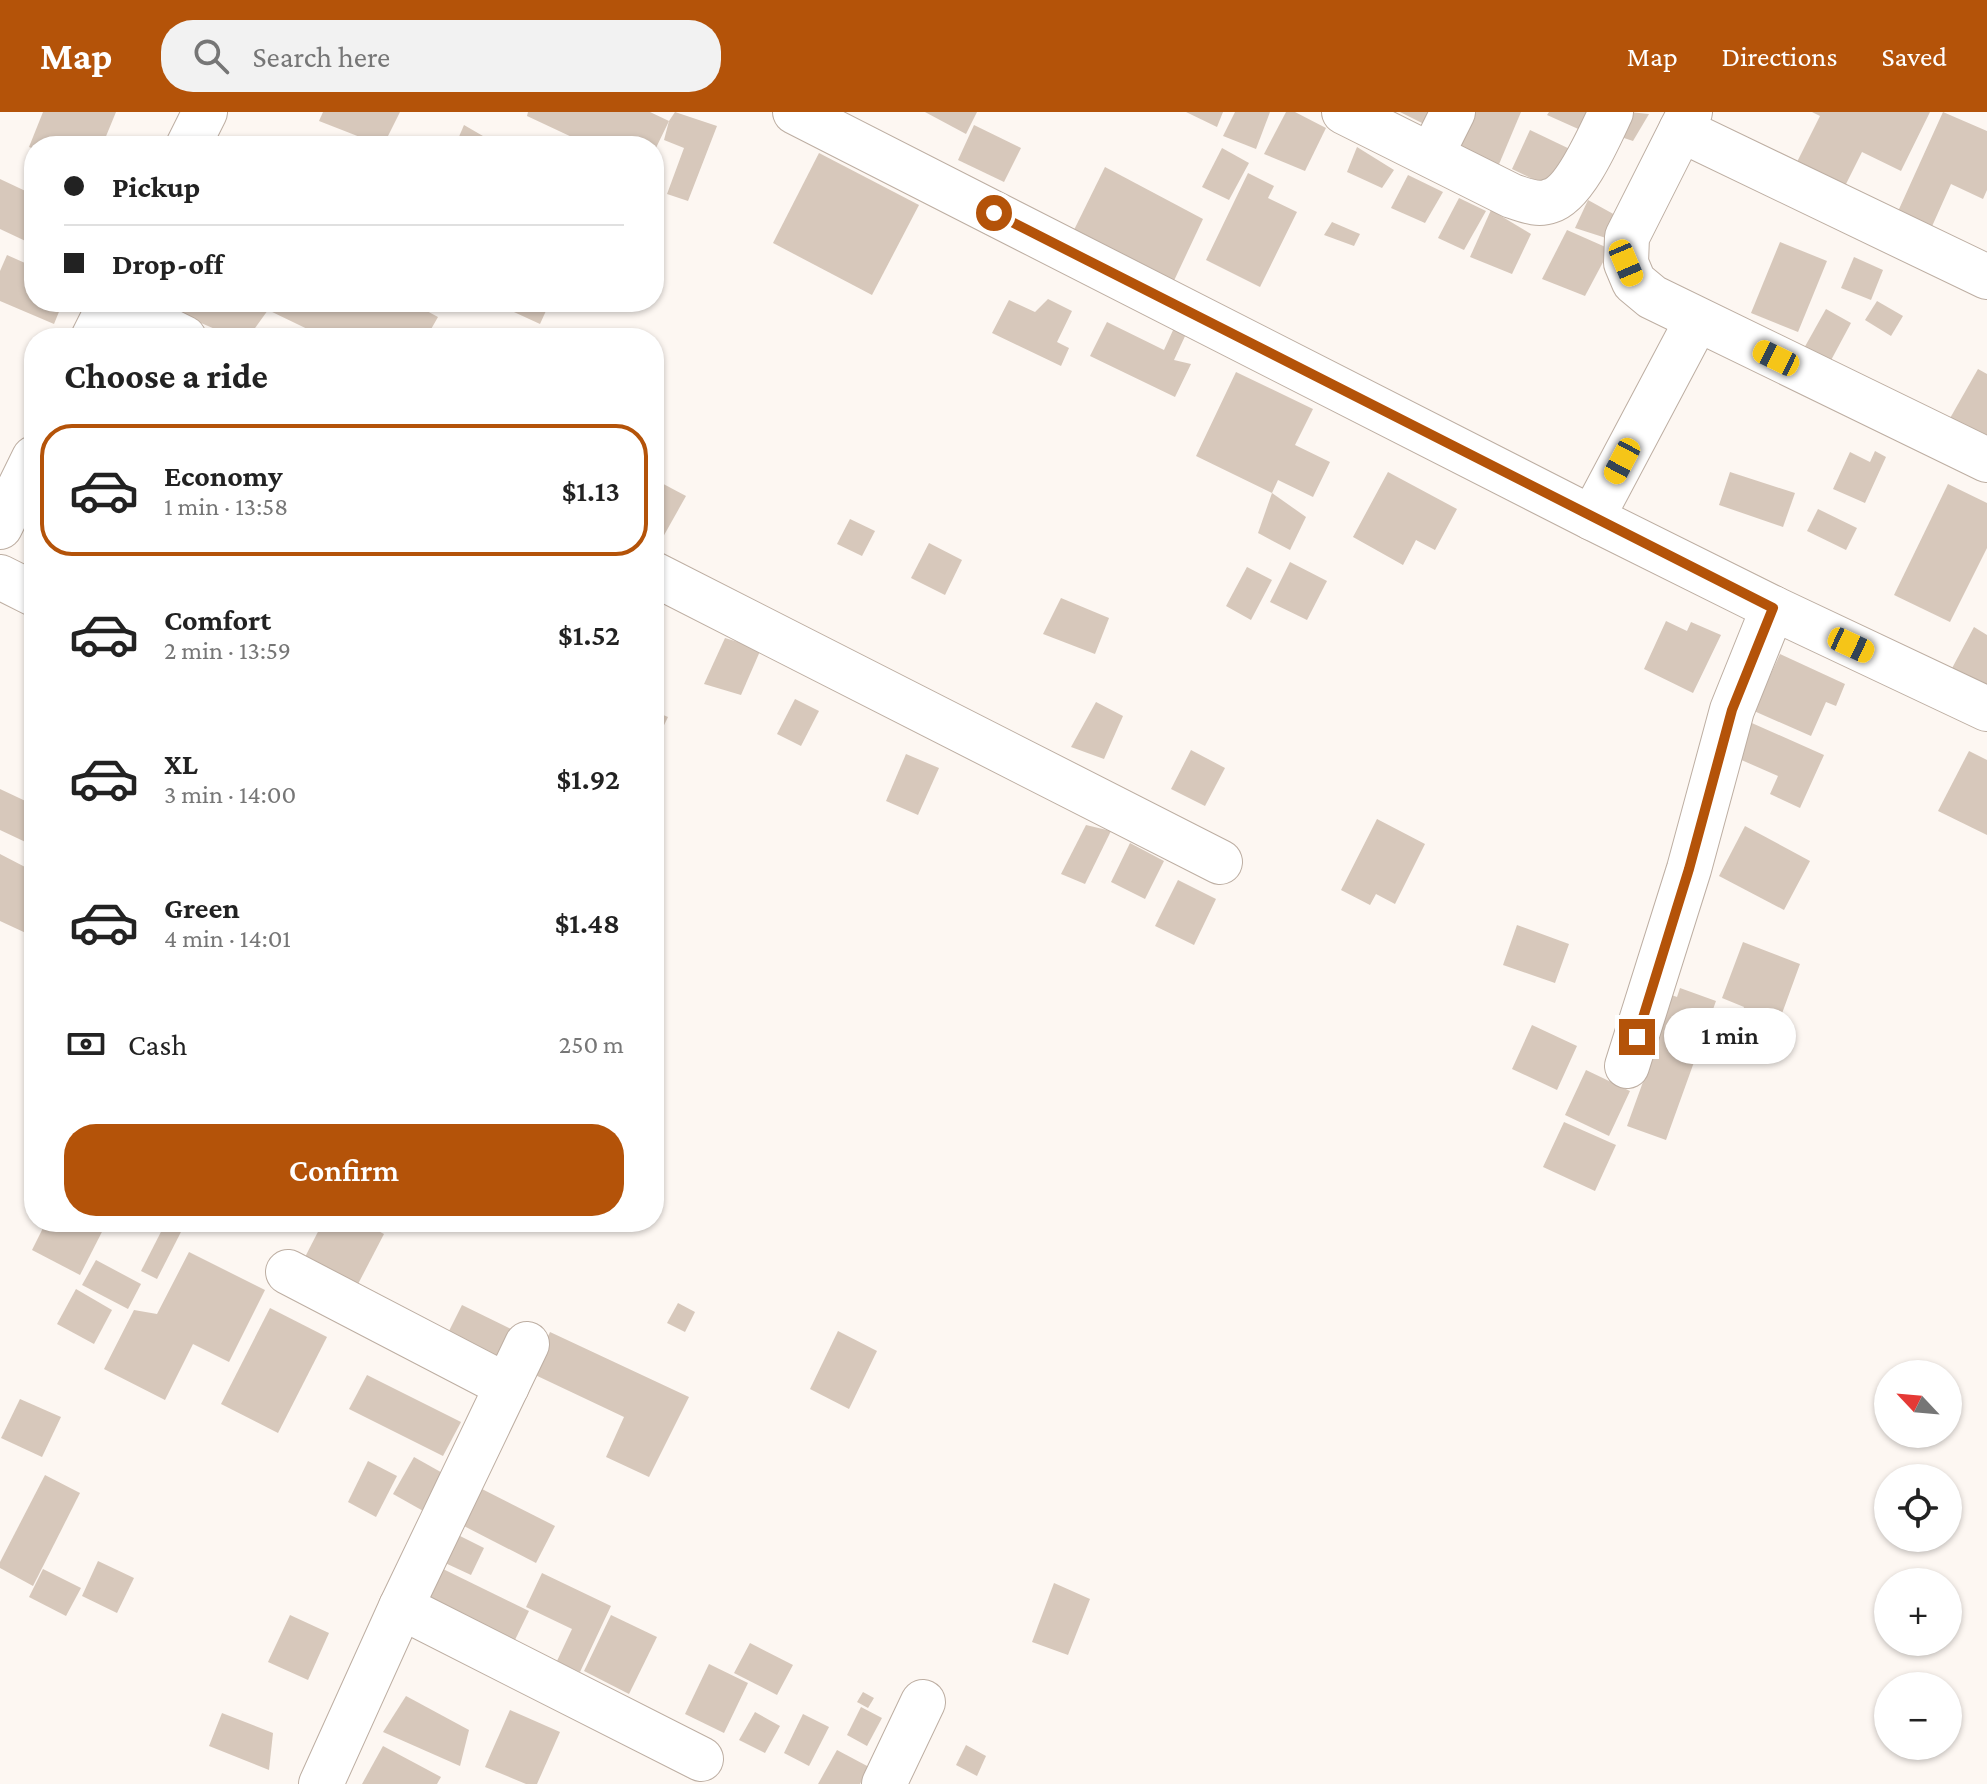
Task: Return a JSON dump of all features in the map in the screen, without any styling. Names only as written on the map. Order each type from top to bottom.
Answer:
[{"type":"street","points":[[193,136],[205,112]]},
{"type":"street","points":[[795,112],[1592,518],[1987,709]]},
{"type":"street","points":[[1344,112],[1512,196],[1532,203],[1552,201],[1575,180],[1611,112]]},
{"type":"street","points":[[1432,154],[1453,112]]},
{"type":"street","points":[[1987,277],[1686,121],[1627,237],[1626,263],[1634,282],[1652,297],[1987,460]]},
{"type":"street","points":[[132,312],[164,328]]},
{"type":"street","points":[[1592,518],[1697,320]]},
{"type":"street","points":[[0,527],[24,478]]},
{"type":"street","points":[[0,577],[24,589]]},
{"type":"street","points":[[664,579],[1220,862]]},
{"type":"street","points":[[1627,1066],[1689,869],[1732,710],[1773,608]]},
{"type":"street","points":[[288,1272],[507,1386]]},
{"type":"street","points":[[327,1782],[401,1607],[527,1344]]},
{"type":"street","points":[[401,1607],[701,1759]]},
{"type":"street","points":[[884,1784],[923,1702]]},
{"type":"building","points":[[43,112],[116,112],[106,136],[33,136]]},
{"type":"building","points":[[323,112],[400,112],[388,136],[357,136],[319,121]]},
{"type":"building","points":[[528,112],[650,112],[669,121],[662,136],[570,136],[527,116]]},
{"type":"building","points":[[675,112],[717,126],[688,201],[667,194],[684,148],[664,140]]},
{"type":"building","points":[[925,112],[977,112],[966,134]]},
{"type":"building","points":[[1186,112],[1223,112],[1217,127]]},
{"type":"building","points":[[1235,112],[1270,112],[1256,149],[1223,136]]},
{"type":"building","points":[[1286,112],[1295,112],[1326,128],[1305,171],[1264,154]]},
{"type":"building","points":[[1400,112],[1436,112],[1428,126]]},
{"type":"building","points":[[1471,112],[1521,112],[1497,169],[1455,151]]},
{"type":"building","points":[[1549,112],[1594,112],[1585,132],[1547,115]]},
{"type":"building","points":[[1629,112],[1649,114],[1633,141],[1615,135]]},
{"type":"building","points":[[1812,112],[1930,112],[1901,171],[1862,152],[1842,192],[1794,168],[1820,116]]},
{"type":"building","points":[[1943,112],[1987,131],[1987,190],[1983,199],[1951,184],[1929,233],[1895,218]]},
{"type":"building","points":[[464,125],[483,136],[459,136]]},
{"type":"building","points":[[974,125],[1021,148],[1004,182],[958,160]]},
{"type":"building","points":[[1530,130],[1574,151],[1555,190],[1512,169]]},
{"type":"building","points":[[1357,147],[1394,170],[1382,188],[1347,172]]},
{"type":"building","points":[[1222,148],[1249,163],[1229,200],[1202,187]]},
{"type":"building","points":[[819,153],[919,205],[872,295],[773,243]]},
{"type":"building","points":[[1105,167],[1203,219],[1171,287],[1072,234]]},
{"type":"building","points":[[1248,173],[1274,186],[1268,198],[1297,212],[1260,287],[1206,260]]},
{"type":"building","points":[[1408,175],[1443,192],[1425,223],[1391,208]]},
{"type":"building","points":[[0,179],[24,190],[24,240],[0,229]]},
{"type":"building","points":[[1459,198],[1486,211],[1464,250],[1438,238]]},
{"type":"building","points":[[1588,200],[1617,216],[1606,238],[1575,228]]},
{"type":"building","points":[[1491,210],[1531,234],[1512,274],[1470,257]]},
{"type":"building","points":[[1332,222],[1360,234],[1354,246],[1324,235]]},
{"type":"building","points":[[1567,230],[1610,249],[1585,296],[1542,279]]},
{"type":"building","points":[[1780,242],[1827,261],[1798,332],[1751,313]]},
{"type":"building","points":[[7,255],[24,263],[24,311],[0,301],[0,271]]},
{"type":"building","points":[[1854,257],[1883,270],[1871,300],[1841,288]]},
{"type":"building","points":[[1048,299],[1072,311],[1057,342],[1069,348],[1061,366],[992,333],[1009,300],[1035,312]]},
{"type":"building","points":[[1877,301],[1903,316],[1891,336],[1865,320]]},
{"type":"building","points":[[1826,309],[1851,323],[1829,364],[1803,350]]},
{"type":"building","points":[[26,312],[59,312],[54,324]]},
{"type":"building","points":[[175,312],[267,312],[255,328],[213,328]]},
{"type":"building","points":[[272,312],[429,312],[438,317],[432,328],[305,328]]},
{"type":"building","points":[[514,312],[545,312],[540,324]]},
{"type":"building","points":[[1107,322],[1164,350],[1174,328],[1186,334],[1174,360],[1191,364],[1175,397],[1090,356]]},
{"type":"building","points":[[1978,369],[1987,374],[1987,441],[1949,420]]},
{"type":"building","points":[[1236,372],[1313,409],[1295,445],[1330,462],[1313,497],[1278,480],[1272,493],[1196,456]]},
{"type":"building","points":[[1875,451],[1886,457],[1865,503],[1833,489],[1850,452],[1870,462]]},
{"type":"building","points":[[1388,472],[1457,509],[1435,550],[1416,540],[1403,565],[1353,537]]},
{"type":"building","points":[[1730,472],[1795,493],[1783,527],[1719,505]]},
{"type":"building","points":[[664,484],[686,496],[664,535]]},
{"type":"building","points":[[1948,484],[1987,503],[1987,548],[1950,622],[1894,595]]},
{"type":"building","points":[[1272,493],[1306,517],[1290,550],[1258,533]]},
{"type":"building","points":[[1818,509],[1857,528],[1846,550],[1807,531]]},
{"type":"building","points":[[850,519],[875,531],[862,556],[837,544]]},
{"type":"building","points":[[929,543],[962,560],[945,595],[911,578]]},
{"type":"building","points":[[1290,562],[1327,581],[1307,620],[1270,602]]},
{"type":"building","points":[[1247,567],[1272,580],[1251,620],[1226,606]]},
{"type":"building","points":[[1061,598],[1109,618],[1095,654],[1043,634]]},
{"type":"building","points":[[1666,621],[1687,631],[1691,622],[1721,635],[1693,693],[1644,669]]},
{"type":"building","points":[[1974,627],[1987,635],[1987,692],[1950,672]]},
{"type":"building","points":[[725,638],[761,649],[741,695],[704,684]]},
{"type":"building","points":[[1780,654],[1845,684],[1836,706],[1826,702],[1811,736],[1754,711]]},
{"type":"building","points":[[795,699],[819,711],[801,746],[777,734]]},
{"type":"building","points":[[1096,702],[1123,716],[1104,759],[1071,747]]},
{"type":"building","points":[[1745,720],[1824,755],[1800,808],[1770,794],[1778,776],[1730,755]]},
{"type":"building","points":[[1191,750],[1225,768],[1205,806],[1171,789]]},
{"type":"building","points":[[1969,751],[1987,760],[1987,835],[1938,811]]},
{"type":"building","points":[[906,754],[939,768],[918,815],[886,801]]},
{"type":"building","points":[[0,789],[24,800],[24,841],[0,830]]},
{"type":"building","points":[[1377,819],[1425,844],[1395,904],[1376,894],[1370,905],[1341,890]]},
{"type":"building","points":[[1086,825],[1111,831],[1085,884],[1061,874]]},
{"type":"building","points":[[1745,826],[1810,861],[1784,910],[1719,876]]},
{"type":"building","points":[[1130,843],[1164,861],[1145,899],[1111,882]]},
{"type":"building","points":[[0,854],[24,866],[24,932],[0,921]]},
{"type":"building","points":[[1178,880],[1216,899],[1194,945],[1155,926]]},
{"type":"building","points":[[1517,925],[1569,944],[1555,983],[1503,965]]},
{"type":"building","points":[[1743,942],[1800,964],[1772,1041],[1736,1028],[1744,1007],[1722,998]]},
{"type":"building","points":[[1680,988],[1716,1001],[1666,1140],[1627,1126],[1656,1046],[1666,993],[1677,997]]},
{"type":"building","points":[[1532,1025],[1577,1046],[1557,1090],[1512,1069]]},
{"type":"building","points":[[1586,1070],[1630,1091],[1609,1136],[1565,1115]]},
{"type":"building","points":[[1564,1122],[1616,1145],[1595,1191],[1543,1167]]},
{"type":"building","points":[[41,1232],[102,1232],[80,1275],[32,1250]]},
{"type":"building","points":[[161,1232],[181,1232],[157,1279],[141,1271]]},
{"type":"building","points":[[318,1232],[384,1234],[357,1286],[304,1259]]},
{"type":"building","points":[[189,1252],[265,1290],[229,1362],[193,1344],[165,1400],[104,1369],[134,1310],[157,1314]]},
{"type":"building","points":[[96,1260],[141,1284],[128,1309],[82,1285]]},
{"type":"building","points":[[76,1289],[112,1310],[94,1344],[57,1324]]},
{"type":"building","points":[[678,1303],[695,1312],[685,1332],[667,1323]]},
{"type":"building","points":[[462,1305],[519,1333],[501,1367],[445,1339]]},
{"type":"building","points":[[270,1308],[327,1337],[278,1433],[221,1404]]},
{"type":"building","points":[[838,1331],[877,1351],[849,1409],[810,1389]]},
{"type":"building","points":[[550,1332],[689,1397],[649,1477],[606,1457],[624,1417],[531,1373]]},
{"type":"building","points":[[367,1375],[461,1422],[443,1456],[349,1409]]},
{"type":"building","points":[[20,1399],[61,1417],[42,1457],[1,1438]]},
{"type":"building","points":[[414,1457],[446,1475],[425,1512],[393,1494]]},
{"type":"building","points":[[368,1461],[397,1476],[376,1517],[348,1502]]},
{"type":"building","points":[[45,1475],[80,1493],[33,1586],[0,1568],[0,1562]]},
{"type":"building","points":[[480,1488],[555,1526],[536,1563],[462,1525]]},
{"type":"building","points":[[456,1534],[484,1548],[471,1575],[443,1562]]},
{"type":"building","points":[[98,1561],[134,1578],[117,1613],[82,1596]]},
{"type":"building","points":[[441,1568],[529,1611],[513,1644],[425,1601]]},
{"type":"building","points":[[43,1569],[81,1588],[66,1616],[29,1597]]},
{"type":"building","points":[[542,1573],[611,1606],[580,1672],[557,1661],[572,1629],[526,1607]]},
{"type":"building","points":[[1054,1583],[1090,1599],[1068,1655],[1032,1642]]},
{"type":"building","points":[[290,1615],[329,1633],[308,1680],[268,1662]]},
{"type":"building","points":[[611,1615],[657,1637],[629,1694],[584,1671]]},
{"type":"building","points":[[750,1643],[793,1665],[777,1695],[734,1673]]},
{"type":"building","points":[[709,1664],[748,1683],[724,1733],[685,1714]]},
{"type":"building","points":[[863,1692],[874,1698],[868,1708],[857,1702]]},
{"type":"building","points":[[406,1696],[469,1730],[460,1766],[383,1732]]},
{"type":"building","points":[[861,1707],[882,1718],[867,1746],[847,1735]]},
{"type":"building","points":[[510,1710],[560,1732],[537,1784],[526,1784],[485,1767]]},
{"type":"building","points":[[755,1712],[780,1726],[765,1753],[739,1740]]},
{"type":"building","points":[[222,1713],[273,1733],[269,1770],[209,1746]]},
{"type":"building","points":[[803,1714],[829,1727],[809,1766],[784,1753]]},
{"type":"building","points":[[966,1745],[986,1756],[977,1776],[956,1765]]},
{"type":"building","points":[[383,1746],[441,1777],[437,1784],[362,1784]]},
{"type":"building","points":[[837,1750],[869,1767],[860,1784],[818,1784]]},
{"type":"route","points":[[994,213],[1773,608],[1732,710],[1689,869],[1637,1037]]}]
